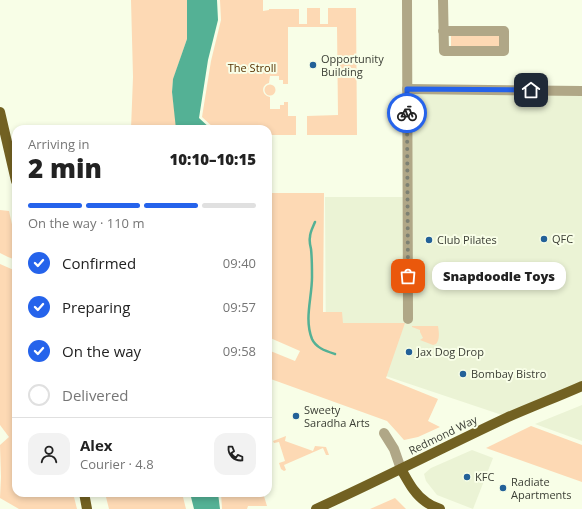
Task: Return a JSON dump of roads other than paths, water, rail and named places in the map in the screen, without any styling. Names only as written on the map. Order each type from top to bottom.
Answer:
[{"type":"main road","points":[[0,112],[12,164]]},
{"type":"main road","name":"Redmond Way","points":[[316,509],[508,417],[582,386]]},
{"type":"main road","points":[[401,469],[418,496],[440,509]]},
{"type":"main road","points":[[85,497],[88,509]]},
{"type":"street","points":[[407,0],[408,319]]},
{"type":"street","points":[[443,0],[444,51],[504,51],[504,31],[444,31]]},
{"type":"street","points":[[407,89],[582,91]]},
{"type":"street","points":[[384,434],[394,450],[401,469]]},
{"type":"water","points":[[187,0],[217,0],[218,20],[208,60],[199,118],[207,125],[176,125],[172,92],[173,79],[187,39]]},
{"type":"water","points":[[191,497],[218,497],[220,509],[194,509]]},
{"type":"waterway","points":[[315,222],[311,231],[310,240],[312,274],[308,316],[310,331],[312,339],[316,345],[335,354]]},
{"type":"place","name":"Opportunity Building","points":[[313,65]]},
{"type":"place","name":"QFC","points":[[544,239]]},
{"type":"place","name":"Club Pilates","points":[[429,240]]},
{"type":"place","name":"Snapdoodle Toys","points":[[408,276]]},
{"type":"place","name":"Jax Dog Drop","points":[[409,352]]},
{"type":"place","name":"Bombay Bistro","points":[[463,374]]},
{"type":"place","name":"Sweety Saradha Arts","points":[[296,416]]},
{"type":"place","name":"KFC","points":[[467,477]]},
{"type":"place","name":"Radiate Apartments","points":[[503,488]]},
{"type":"park label","name":"The Stroll","points":[[252,68]]}]
